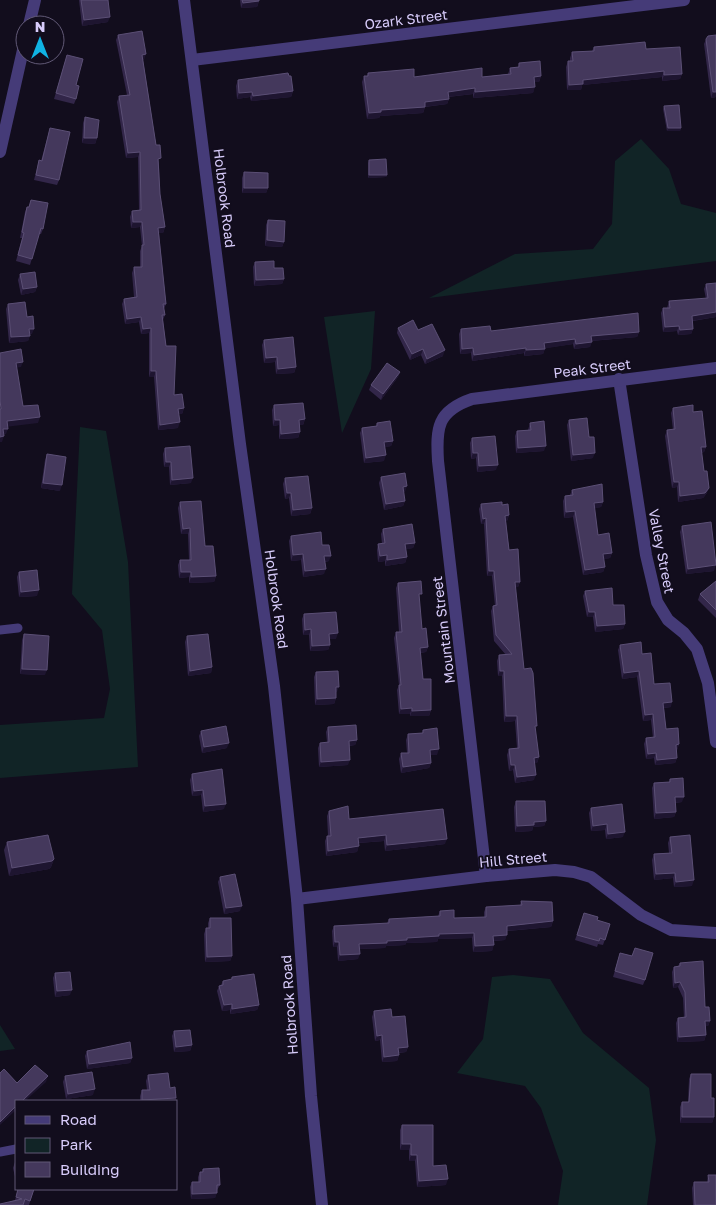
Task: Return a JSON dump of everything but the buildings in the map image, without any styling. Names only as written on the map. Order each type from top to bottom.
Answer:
[{"type":"street","points":[[31,15],[35,0]]},
{"type":"street","name":"Holbrook Road","points":[[184,0],[240,444],[274,686],[297,899],[311,1096],[322,1205]]},
{"type":"street","name":"Ozark Street","points":[[192,60],[684,0]]},
{"type":"street","points":[[0,152],[20,65]]},
{"type":"street","name":"Peak Street","points":[[472,399],[716,368]]},
{"type":"street","name":"Valley Street","points":[[619,379],[646,555],[657,602],[668,620],[684,632],[697,649],[708,683],[716,742]]},
{"type":"street","name":"Mountain Street","points":[[472,399],[446,412],[438,425],[437,443],[486,876]]},
{"type":"street","name":"Hill Street","points":[[297,899],[486,876],[555,870],[574,872],[591,877],[642,915],[671,930],[716,934]]},
{"type":"lane","points":[[0,630],[18,628]]},
{"type":"lane","points":[[0,1152],[15,1149]]},
{"type":"green space","points":[[641,139],[669,169],[681,204],[716,213],[716,261],[429,298],[515,254],[593,249],[612,224],[615,161]]},
{"type":"green space","points":[[375,311],[371,369],[342,433],[324,317]]},
{"type":"green space","points":[[80,427],[106,431],[128,562],[138,767],[0,778],[0,725],[104,718],[110,689],[102,630],[72,594]]},
{"type":"green space","points":[[513,975],[550,979],[583,1033],[649,1088],[656,1140],[647,1205],[558,1205],[563,1171],[541,1108],[525,1086],[457,1073],[483,1039],[492,977]]},
{"type":"green space","points":[[0,1025],[15,1049],[0,1051]]}]
